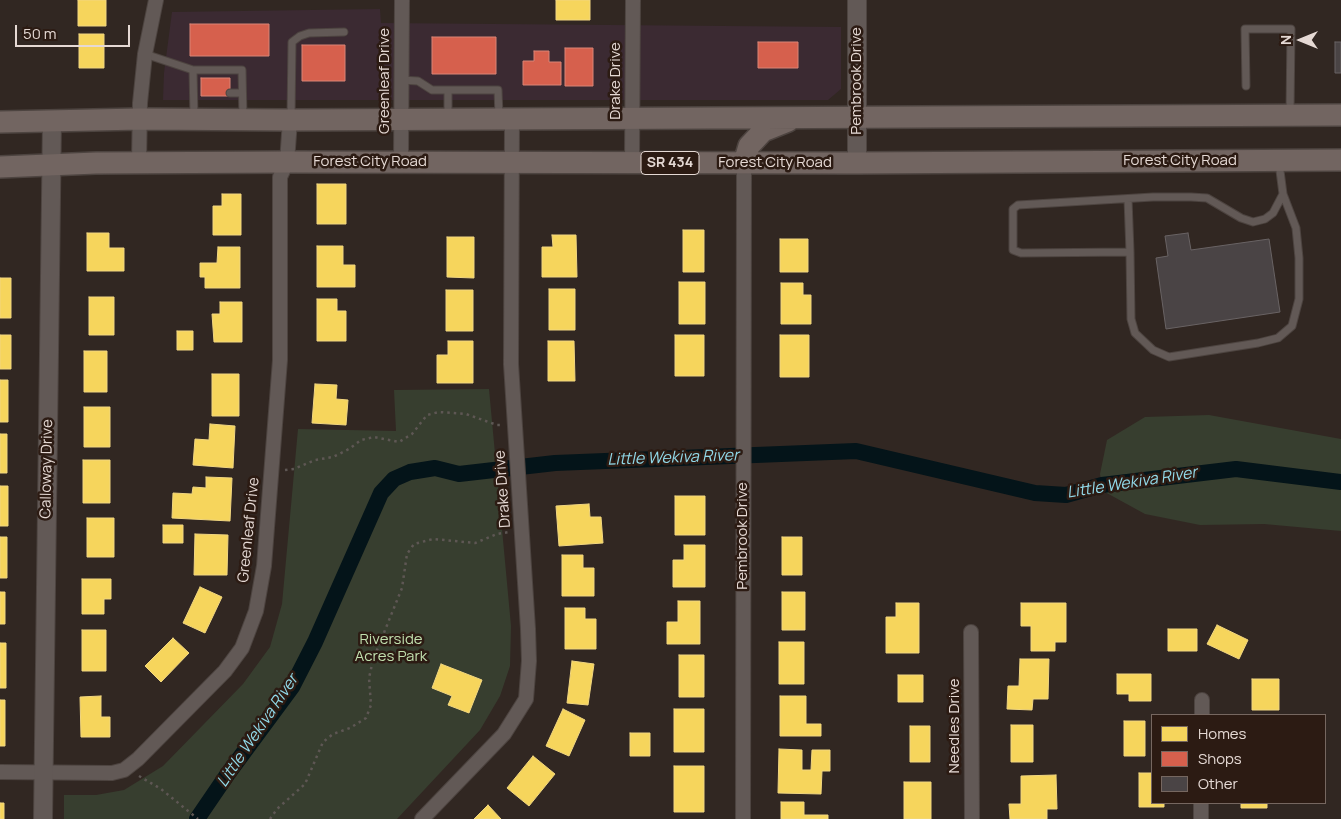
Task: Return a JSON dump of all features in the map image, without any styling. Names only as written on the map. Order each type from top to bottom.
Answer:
[{"type":"main road","points":[[0,122],[140,119],[1341,116]]},
{"type":"main road","points":[[744,163],[749,146],[764,131],[795,118]]},
{"type":"main road","name":"Forest City Road","points":[[0,167],[139,163],[287,162],[857,163],[1341,160]]},
{"type":"street","points":[[139,163],[145,54],[156,0]]},
{"type":"street","name":"Greenleaf Drive","points":[[401,163],[402,0]]},
{"type":"street","name":"Drake Drive","points":[[632,163],[633,0]]},
{"type":"street","name":"Pembrook Drive","points":[[857,0],[857,163]]},
{"type":"street","name":"Drake Drive","points":[[422,819],[504,734],[526,699],[529,661],[528,629],[511,364],[511,163],[505,119]]},
{"type":"street","name":"Calloway Drive","points":[[43,819],[52,120]]},
{"type":"street","name":"Greenleaf Drive","points":[[124,770],[138,759],[225,670],[242,648],[256,610],[264,566],[280,360],[280,178],[287,162],[290,120]]},
{"type":"street","name":"Pembrook Drive","points":[[743,819],[744,163]]},
{"type":"street","name":"Needles Drive","points":[[971,632],[972,819]]},
{"type":"street","points":[[1202,700],[1202,714]]},
{"type":"street","points":[[0,772],[112,772],[124,770]]},
{"type":"street","points":[[1202,804],[1202,819]]},
{"type":"lane","points":[[1246,86],[1245,29],[1291,29],[1290,116]]},
{"type":"lane","points":[[290,120],[292,42],[300,36],[309,33],[344,32]]},
{"type":"lane","points":[[145,54],[193,70],[242,70],[244,120]]},
{"type":"lane","points":[[193,70],[197,93],[194,119]]},
{"type":"lane","points":[[401,80],[418,81],[432,90],[498,90],[505,119]]},
{"type":"lane","points":[[448,91],[448,119]]},
{"type":"lane","points":[[230,93],[242,93]]},
{"type":"lane","points":[[1128,199],[1130,319],[1135,333],[1153,350],[1169,357],[1278,338],[1292,326],[1299,299],[1300,258],[1296,228],[1283,194],[1279,160]]},
{"type":"lane","points":[[1130,252],[1021,253],[1013,250],[1013,209],[1018,205],[1153,197],[1207,198],[1241,218],[1253,222],[1266,219],[1273,213],[1283,194]]},
{"type":"path","points":[[271,471],[294,469],[315,460],[333,457],[361,440],[374,437],[399,442],[412,434],[427,415],[439,412],[466,414],[497,425],[515,424]]},
{"type":"path","points":[[270,819],[277,809],[305,784],[323,742],[333,734],[350,728],[366,718],[371,704],[369,678],[373,660],[402,588],[403,570],[407,554],[414,544],[433,539],[475,543],[497,534],[522,530]]},
{"type":"path","points":[[124,770],[141,777],[161,789],[198,819]]},
{"type":"shaded area","points":[[380,9],[381,23],[841,27],[841,89],[828,100],[163,100],[164,73],[172,12]]},
{"type":"green space","name":"Riverside Acres Park","points":[[489,389],[511,626],[510,666],[500,696],[480,730],[397,819],[64,819],[64,795],[96,795],[124,790],[163,766],[243,684],[270,647],[282,604],[298,429],[396,431],[394,390]]},
{"type":"green space","points":[[1209,415],[1341,439],[1341,531],[1264,524],[1200,525],[1145,514],[1103,491],[1100,474],[1107,440],[1145,417]]},
{"type":"building: Homes","points":[[78,0],[106,0],[106,26],[78,26]]},
{"type":"building: Homes","points":[[556,0],[590,0],[590,20],[556,20]]},
{"type":"building: Homes","points":[[79,34],[104,34],[104,68],[79,68]]},
{"type":"building: Homes","points":[[317,184],[346,184],[346,224],[317,224]]},
{"type":"building: Homes","points":[[222,194],[241,194],[241,235],[213,235],[213,206],[222,206]]},
{"type":"building: Homes","points":[[683,230],[704,230],[704,272],[683,272]]},
{"type":"building: Homes","points":[[87,233],[109,233],[109,248],[124,248],[124,271],[87,271]]},
{"type":"building: Homes","points":[[552,235],[576,235],[577,277],[542,277],[542,247],[553,247]]},
{"type":"building: Homes","points":[[447,237],[474,237],[474,278],[447,277]]},
{"type":"building: Homes","points":[[780,239],[808,239],[808,272],[780,272]]},
{"type":"building: Homes","points":[[317,246],[343,246],[343,265],[355,265],[355,287],[317,287]]},
{"type":"building: Homes","points":[[218,247],[240,247],[240,288],[205,288],[205,277],[200,277],[200,263],[217,263]]},
{"type":"building: Homes","points":[[0,278],[11,278],[11,318],[0,318]]},
{"type":"building: Homes","points":[[679,282],[705,282],[705,324],[679,324]]},
{"type":"building: Homes","points":[[781,283],[803,283],[803,295],[811,295],[811,324],[781,324]]},
{"type":"building: Homes","points":[[549,289],[575,289],[575,330],[549,330]]},
{"type":"building: Homes","points":[[446,290],[473,290],[473,331],[446,331]]},
{"type":"building: Homes","points":[[89,297],[114,297],[114,335],[89,335]]},
{"type":"building: Homes","points":[[317,299],[337,299],[337,311],[346,311],[346,341],[317,341]]},
{"type":"building: Homes","points":[[220,302],[242,302],[242,342],[214,342],[212,314],[220,314]]},
{"type":"building: Homes","points":[[177,331],[193,331],[193,350],[177,350]]},
{"type":"building: Homes","points":[[0,335],[11,335],[11,369],[0,369]]},
{"type":"building: Homes","points":[[675,335],[704,335],[704,376],[675,376]]},
{"type":"building: Homes","points":[[780,335],[809,335],[809,377],[780,377]]},
{"type":"building: Homes","points":[[448,341],[473,341],[473,383],[437,383],[437,355],[448,355]]},
{"type":"building: Homes","points":[[548,341],[574,341],[575,381],[548,381]]},
{"type":"building: Homes","points":[[84,351],[107,351],[107,392],[84,392]]},
{"type":"building: Homes","points":[[212,374],[239,374],[239,416],[212,416]]},
{"type":"building: Homes","points":[[0,380],[8,380],[8,422],[0,422]]},
{"type":"building: Homes","points":[[315,384],[337,385],[336,399],[348,400],[346,425],[312,423]]},
{"type":"building: Homes","points":[[84,407],[110,407],[110,447],[84,447]]},
{"type":"building: Homes","points":[[210,424],[235,426],[233,468],[193,465],[195,439],[209,440]]},
{"type":"building: Homes","points":[[0,434],[7,434],[7,473],[0,473]]},
{"type":"building: Homes","points":[[83,460],[110,460],[110,503],[83,503]]},
{"type":"building: Homes","points":[[206,477],[232,478],[230,521],[172,518],[173,493],[192,494],[193,487],[206,488]]},
{"type":"building: Homes","points":[[0,486],[8,486],[8,526],[0,526]]},
{"type":"building: Homes","points":[[675,496],[705,496],[705,535],[675,535]]},
{"type":"building: Homes","points":[[589,504],[590,517],[601,517],[603,543],[559,546],[556,506]]},
{"type":"building: Homes","points":[[87,518],[114,518],[114,557],[87,557]]},
{"type":"building: Homes","points":[[163,525],[183,525],[183,543],[163,543]]},
{"type":"building: Homes","points":[[195,534],[228,535],[227,575],[194,575]]},
{"type":"building: Homes","points":[[0,537],[7,537],[7,578],[0,578]]},
{"type":"building: Homes","points":[[782,537],[802,537],[802,575],[782,575]]},
{"type":"building: Homes","points":[[684,545],[705,545],[705,587],[673,587],[673,560],[684,560]]},
{"type":"building: Homes","points":[[562,555],[583,555],[583,568],[594,568],[594,596],[562,596]]},
{"type":"building: Homes","points":[[82,579],[111,579],[111,599],[104,599],[104,614],[82,614]]},
{"type":"building: Homes","points":[[200,587],[222,597],[205,633],[183,623]]},
{"type":"building: Homes","points":[[0,592],[5,592],[5,624],[0,624]]},
{"type":"building: Homes","points":[[782,592],[805,592],[805,630],[782,630]]},
{"type":"building: Homes","points":[[678,601],[700,601],[700,644],[667,644],[667,622],[678,622]]},
{"type":"building: Homes","points":[[896,603],[919,603],[919,653],[886,653],[886,617],[896,617]]},
{"type":"building: Homes","points":[[1021,603],[1066,603],[1066,642],[1055,642],[1055,651],[1031,651],[1031,626],[1021,626]]},
{"type":"building: Homes","points":[[565,608],[585,608],[585,619],[596,619],[596,649],[565,649]]},
{"type":"building: Homes","points":[[1217,625],[1248,640],[1239,659],[1207,644]]},
{"type":"building: Homes","points":[[1168,629],[1197,629],[1197,651],[1168,651]]},
{"type":"building: Homes","points":[[82,630],[106,630],[106,671],[82,671]]},
{"type":"building: Homes","points":[[173,638],[189,653],[161,682],[145,666]]},
{"type":"building: Homes","points":[[779,642],[804,642],[804,684],[779,684]]},
{"type":"building: Homes","points":[[0,643],[6,643],[6,688],[0,688]]},
{"type":"building: Homes","points":[[679,655],[704,655],[704,697],[679,697]]},
{"type":"building: Homes","points":[[1020,659],[1049,659],[1048,699],[1033,699],[1032,710],[1007,709],[1008,686],[1019,686]]},
{"type":"building: Homes","points":[[572,661],[594,664],[588,705],[567,703]]},
{"type":"building: Homes","points":[[441,664],[482,680],[469,713],[448,705],[452,696],[432,688]]},
{"type":"building: Homes","points":[[1117,674],[1151,674],[1151,701],[1129,701],[1129,694],[1117,694]]},
{"type":"building: Homes","points":[[898,675],[923,675],[923,702],[898,702]]},
{"type":"building: Homes","points":[[1252,679],[1279,679],[1279,710],[1252,710]]},
{"type":"building: Homes","points":[[101,696],[101,717],[110,717],[110,737],[81,737],[80,697]]},
{"type":"building: Homes","points":[[780,696],[806,696],[806,724],[821,724],[821,736],[780,736]]},
{"type":"building: Homes","points":[[0,700],[5,700],[5,746],[0,746]]},
{"type":"building: Homes","points":[[563,709],[585,720],[569,756],[546,746]]},
{"type":"building: Homes","points":[[674,709],[704,709],[704,752],[674,752]]},
{"type":"building: Homes","points":[[1124,721],[1145,721],[1145,756],[1124,756]]},
{"type":"building: Homes","points":[[1011,725],[1033,725],[1033,762],[1011,762]]},
{"type":"building: Homes","points":[[910,726],[930,726],[930,762],[910,762]]},
{"type":"building: Homes","points":[[630,733],[650,733],[650,756],[630,756]]},
{"type":"building: Homes","points":[[779,749],[802,750],[802,770],[811,770],[812,750],[830,750],[830,771],[822,771],[821,794],[778,793]]},
{"type":"building: Homes","points":[[533,756],[555,774],[529,806],[507,788]]},
{"type":"building: Homes","points":[[674,766],[704,766],[704,812],[674,812]]},
{"type":"building: Homes","points":[[1139,773],[1151,773],[1151,804],[1164,804],[1164,807],[1139,807]]},
{"type":"building: Homes","points":[[1056,775],[1057,809],[1047,809],[1047,819],[1010,819],[1009,804],[1021,804],[1021,776]]},
{"type":"building: Homes","points":[[904,782],[931,782],[931,819],[904,819]]},
{"type":"building: Homes","points":[[781,802],[804,802],[804,815],[828,815],[828,819],[781,819]]},
{"type":"building: Homes","points":[[0,803],[4,803],[4,819],[0,819]]},
{"type":"building: Homes","points":[[1241,804],[1267,804],[1267,808],[1241,808]]},
{"type":"building: Homes","points":[[488,805],[501,819],[474,819]]},
{"type":"building: Shops","points":[[190,24],[269,24],[269,56],[190,56]]},
{"type":"building: Shops","points":[[432,37],[496,37],[496,74],[432,74]]},
{"type":"building: Shops","points":[[758,42],[798,42],[798,68],[758,68]]},
{"type":"building: Shops","points":[[302,45],[345,45],[345,81],[302,81]]},
{"type":"building: Shops","points":[[565,48],[593,48],[593,86],[565,86]]},
{"type":"building: Shops","points":[[534,51],[549,51],[549,62],[561,62],[561,85],[523,85],[523,61],[534,61]]},
{"type":"building: Shops","points":[[201,78],[230,78],[230,96],[201,96]]},
{"type":"building: Other","points":[[1335,42],[1341,42],[1341,73],[1335,73]]},
{"type":"building: Other","points":[[1188,233],[1191,250],[1269,239],[1280,312],[1166,329],[1156,258],[1168,256],[1165,236]]},
{"type":"waterway","name":"Little Wekiva River","points":[[197,819],[292,687],[315,642],[381,493],[394,479],[410,472],[435,468],[459,474],[555,463],[856,451],[1035,493],[1066,495],[1102,485],[1236,469],[1341,482]]}]
